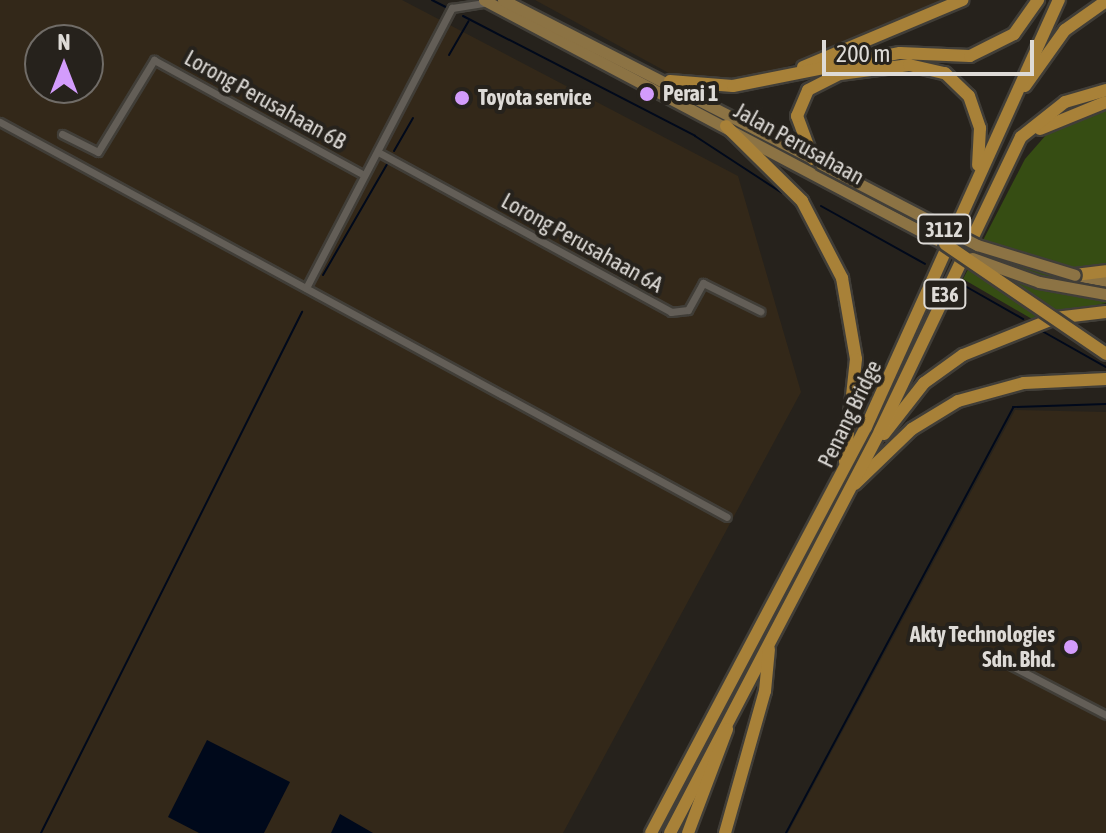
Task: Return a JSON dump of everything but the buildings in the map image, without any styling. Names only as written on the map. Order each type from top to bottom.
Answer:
[{"type":"highway","points":[[782,77],[962,0]]},
{"type":"highway","points":[[670,81],[722,87],[900,53],[978,54],[1014,34],[1038,0]]},
{"type":"highway","name":"Penang Bridge","points":[[651,833],[842,475],[1002,118],[1059,0]]},
{"type":"highway","points":[[1002,118],[1082,16],[1106,1]]},
{"type":"highway","points":[[817,161],[797,116],[811,86],[863,69],[919,65],[945,73],[972,100],[980,135],[976,180]]},
{"type":"highway","points":[[1013,152],[1048,112],[1106,90]]},
{"type":"highway","points":[[1013,152],[1058,116],[1106,102]]},
{"type":"highway","points":[[726,126],[802,201],[842,278],[856,383],[842,475]]},
{"type":"highway","name":"Penang Bridge","points":[[670,833],[877,437],[1013,152]]},
{"type":"highway","points":[[945,244],[1106,354]]},
{"type":"highway","points":[[1075,275],[1106,271]]},
{"type":"highway","points":[[877,437],[924,383],[963,355],[1055,318],[1106,312]]},
{"type":"highway","points":[[852,486],[935,413],[1024,383],[1106,379]]},
{"type":"highway","points":[[725,833],[765,691],[769,642]]},
{"type":"highway","name":"Penang Bridge","points":[[688,833],[720,761],[729,717]]},
{"type":"highway","points":[[643,833],[664,809]]},
{"type":"main road","name":"Jalan Perusahaan","points":[[493,1],[670,81],[985,248],[1106,281]]},
{"type":"main road","name":"Jalan Perusahaan","points":[[493,1],[945,244],[1017,276],[1106,294]]},
{"type":"street","points":[[306,288],[452,4],[493,1]]},
{"type":"street","name":"Lorong Perusahaan 6B","points":[[62,134],[98,152],[154,60],[364,175]]},
{"type":"street","points":[[0,122],[727,517]]},
{"type":"street","name":"Lorong Perusahaan 6A","points":[[378,152],[671,312],[688,310],[703,283],[760,311]]},
{"type":"street","points":[[987,653],[1106,715]]},
{"type":"shaded area","name":"Perai 1","points":[[0,0],[402,0],[738,176],[801,392],[563,833],[0,833]]},
{"type":"shaded area","points":[[535,0],[946,0],[774,72],[726,82],[676,77]]},
{"type":"shaded area","points":[[1015,410],[1106,412],[1106,833],[788,833]]},
{"type":"green space","points":[[1106,106],[1106,303],[1032,319],[963,279],[1025,159],[1046,135]]},
{"type":"water","points":[[207,740],[290,782],[264,833],[199,833],[168,817]]},
{"type":"water","points":[[340,814],[373,833],[331,833]]},
{"type":"waterway","points":[[432,0],[446,7]]},
{"type":"waterway","points":[[463,16],[695,136],[782,193]]},
{"type":"waterway","points":[[449,55],[469,21]]},
{"type":"waterway","points":[[394,151],[413,118]]},
{"type":"waterway","points":[[323,275],[387,164]]},
{"type":"waterway","points":[[821,206],[925,264]]},
{"type":"waterway","points":[[965,286],[1023,319]]},
{"type":"waterway","points":[[41,833],[302,312]]},
{"type":"waterway","points":[[1042,331],[1106,367]]},
{"type":"waterway","points":[[786,833],[1013,407],[1106,404]]},
{"type":"place","name":"Perai 1","points":[[647,94]]},
{"type":"place","name":"Toyota service","points":[[462,98]]},
{"type":"place","name":"Akty Technologies Sdn. Bhd.","points":[[1071,647]]}]
